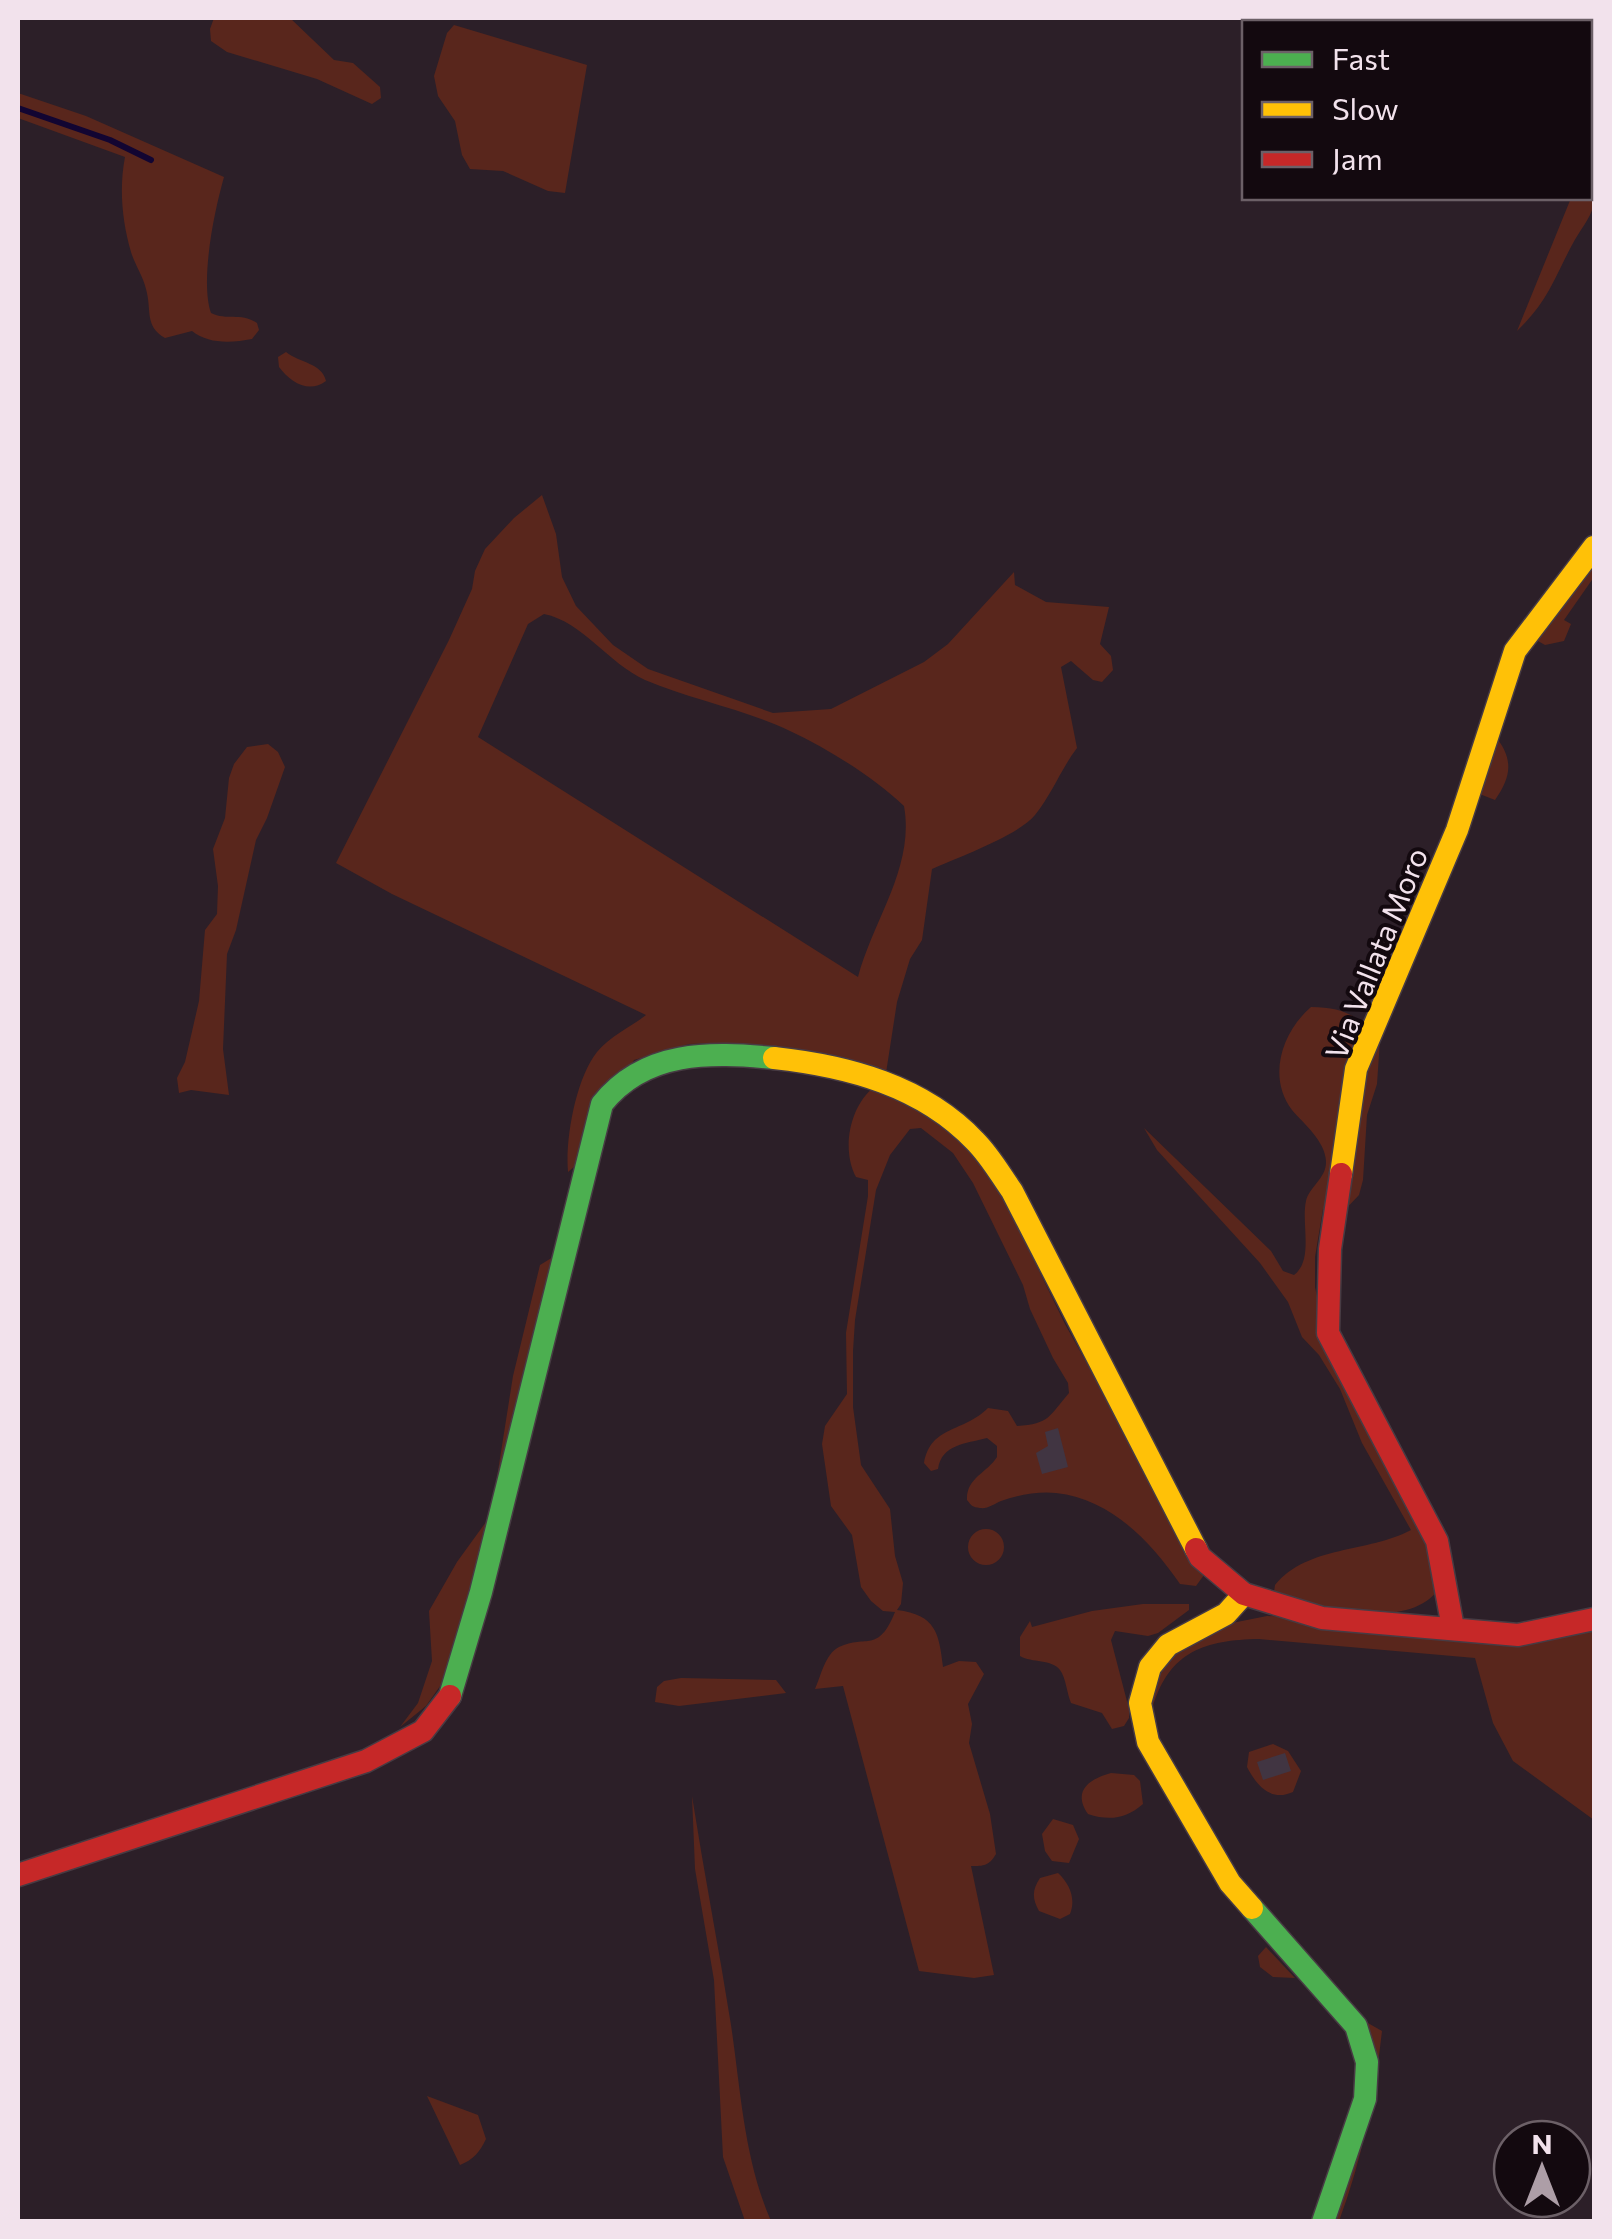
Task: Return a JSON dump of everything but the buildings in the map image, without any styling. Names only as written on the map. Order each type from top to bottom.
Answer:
[{"type":"street","name":"Via Vallata Moro","points":[[1452,1628],[1436,1541],[1328,1333],[1330,1249],[1356,1069],[1458,830],[1515,650],[1594,547]]},
{"type":"street","points":[[18,1875],[366,1761],[422,1731],[433,1718],[453,1692],[482,1592],[602,1104],[620,1081],[656,1062],[703,1054],[778,1058],[867,1077],[914,1094],[976,1141],[1012,1191],[1200,1556],[1244,1594],[1322,1618],[1518,1635],[1594,1619]]},
{"type":"street","points":[[1244,1594],[1226,1614],[1168,1645],[1150,1666],[1140,1703],[1148,1742],[1230,1883],[1356,2026],[1368,2062],[1364,2099],[1323,2222]]},
{"type":"shaded area","points":[[214,18],[290,18],[334,60],[353,63],[380,87],[381,98],[372,104],[317,79],[227,52],[211,41]]},
{"type":"shaded area","points":[[454,25],[587,65],[565,193],[548,191],[503,171],[470,169],[462,155],[455,121],[438,96],[434,76],[447,33]]},
{"type":"shaded area","points":[[18,93],[86,116],[224,177],[210,246],[208,299],[211,313],[257,323],[259,330],[252,339],[220,341],[192,331],[165,338],[158,333],[151,323],[146,289],[125,228],[125,157],[18,118]]},
{"type":"shaded area","points":[[1594,133],[1596,187],[1592,210],[1543,300],[1517,331],[1570,200],[1592,200]]},
{"type":"shaded area","points":[[286,352],[315,367],[326,381],[307,386],[294,381],[279,367],[278,357]]},
{"type":"shaded area","points":[[542,495],[556,534],[562,577],[576,606],[613,645],[648,669],[773,713],[831,709],[924,662],[948,644],[1014,572],[1015,585],[1046,602],[1109,607],[1100,644],[1111,656],[1113,670],[1102,682],[1093,680],[1071,661],[1061,667],[1077,748],[1041,807],[1016,830],[932,869],[922,940],[910,959],[897,1002],[886,1073],[717,1043],[689,1044],[634,1060],[581,1161],[568,1172],[568,1143],[583,1077],[608,1041],[646,1015],[392,894],[336,863],[449,640],[485,549]],"holes":[[[544,614],[558,618],[632,673],[790,731],[850,764],[904,806],[904,850],[858,977],[478,737],[528,624]]]},
{"type":"shaded area","points":[[1594,557],[1594,577],[1564,620],[1571,624],[1564,641],[1545,645],[1531,637]]},
{"type":"shaded area","points":[[1496,737],[1506,753],[1508,768],[1495,800],[1477,793]]},
{"type":"shaded area","points":[[268,744],[278,752],[285,767],[256,840],[227,954],[223,1049],[229,1095],[191,1090],[179,1093],[177,1078],[185,1062],[199,1001],[205,930],[217,914],[213,849],[225,818],[229,778],[247,747]]},
{"type":"shaded area","points":[[1311,1007],[1350,1014],[1380,1040],[1377,1084],[1367,1115],[1363,1180],[1359,1195],[1341,1214],[1323,1209],[1315,1257],[1315,1287],[1326,1340],[1408,1494],[1441,1585],[1428,1600],[1388,1613],[1339,1610],[1274,1592],[1275,1585],[1304,1563],[1411,1530],[1362,1443],[1340,1389],[1319,1355],[1302,1337],[1288,1302],[1260,1263],[1157,1150],[1144,1128],[1271,1251],[1283,1271],[1294,1275],[1304,1260],[1306,1201],[1324,1172],[1326,1161],[1318,1140],[1284,1097],[1279,1070],[1292,1029]]},
{"type":"shaded area","points":[[874,1087],[922,1112],[970,1148],[1003,1197],[1065,1324],[1204,1575],[1196,1586],[1180,1584],[1156,1552],[1127,1525],[1076,1497],[1036,1493],[986,1508],[972,1506],[967,1500],[970,1486],[997,1457],[997,1446],[987,1438],[949,1450],[938,1469],[931,1471],[924,1463],[933,1442],[941,1435],[988,1408],[1008,1411],[1017,1426],[1028,1425],[1048,1417],[1069,1393],[1068,1383],[973,1183],[953,1153],[921,1128],[910,1129],[890,1155],[876,1190],[855,1320],[853,1407],[861,1465],[890,1509],[895,1556],[903,1583],[897,1610],[928,1621],[940,1644],[943,1667],[959,1661],[976,1662],[984,1674],[968,1704],[972,1724],[969,1743],[990,1814],[996,1854],[986,1864],[971,1866],[994,1975],[974,1978],[919,1971],[843,1686],[815,1689],[834,1650],[877,1638],[895,1612],[883,1611],[861,1587],[852,1535],[831,1506],[822,1444],[825,1426],[847,1394],[846,1333],[868,1196],[868,1180],[856,1177],[851,1166],[850,1129],[859,1105]]},
{"type":"shaded area","points":[[558,1254],[469,1612],[450,1672],[426,1706],[400,1727],[418,1703],[432,1661],[429,1611],[457,1562],[491,1515],[513,1376],[540,1265]]},
{"type":"shaded area","points":[[986,1529],[999,1534],[1004,1547],[999,1560],[986,1565],[973,1560],[968,1547],[973,1534]]},
{"type":"shaded area","points":[[1143,1604],[1189,1604],[1189,1610],[1148,1636],[1115,1631],[1111,1640],[1129,1709],[1124,1726],[1112,1729],[1102,1713],[1071,1703],[1064,1677],[1056,1667],[1020,1656],[1020,1637],[1030,1621],[1032,1627],[1092,1611]]},
{"type":"shaded area","points":[[1267,1616],[1594,1628],[1594,1820],[1513,1761],[1493,1723],[1475,1658],[1259,1639],[1222,1642],[1192,1652],[1180,1661],[1160,1687],[1153,1706],[1148,1692],[1167,1649],[1212,1627]]},
{"type":"shaded area","points":[[776,1680],[786,1693],[679,1706],[655,1702],[657,1687],[664,1681]]},
{"type":"shaded area","points":[[1273,1744],[1288,1751],[1301,1771],[1293,1792],[1285,1795],[1266,1790],[1247,1767],[1249,1752]]},
{"type":"shaded area","points":[[1111,1773],[1134,1775],[1140,1781],[1143,1804],[1117,1817],[1088,1814],[1082,1799],[1085,1787]]},
{"type":"shaded area","points":[[692,1796],[749,2149],[771,2221],[745,2221],[723,2157],[714,1980],[695,1869]]},
{"type":"shaded area","points":[[1053,1819],[1073,1825],[1079,1839],[1069,1863],[1052,1861],[1045,1851],[1042,1834]]},
{"type":"shaded area","points":[[1058,1873],[1072,1897],[1070,1914],[1060,1919],[1039,1911],[1034,1894],[1040,1878]]},
{"type":"shaded area","points":[[1266,1947],[1295,1978],[1273,1977],[1260,1967],[1258,1956]]},
{"type":"shaded area","points":[[1359,2018],[1382,2031],[1379,2055],[1354,2175],[1339,2221],[1330,2222],[1352,2158]]},
{"type":"shaded area","points":[[427,2096],[478,2115],[486,2139],[469,2160],[460,2165]]},
{"type":"waterway","points":[[18,108],[110,140],[151,160]]},
{"type":"traffic: fast","points":[[450,1696],[481,1592],[602,1104],[638,1073],[680,1058],[774,1058]]},
{"type":"traffic: fast","points":[[1252,1908],[1356,2026],[1367,2062],[1365,2099],[1323,2222]]},
{"type":"traffic: slow","points":[[1341,1174],[1356,1069],[1457,830],[1515,651],[1594,547]]},
{"type":"traffic: slow","points":[[774,1058],[829,1067],[883,1082],[932,1106],[980,1147],[1012,1191],[1196,1549]]},
{"type":"traffic: slow","points":[[1244,1594],[1226,1614],[1168,1645],[1150,1667],[1140,1703],[1148,1742],[1230,1883],[1252,1908]]},
{"type":"traffic: jam","points":[[1341,1174],[1330,1249],[1328,1333],[1437,1541],[1453,1628]]},
{"type":"traffic: jam","points":[[1196,1549],[1200,1557],[1244,1594],[1322,1618],[1518,1635],[1594,1619]]},
{"type":"traffic: jam","points":[[18,1875],[366,1761],[423,1731],[450,1696]]}]
